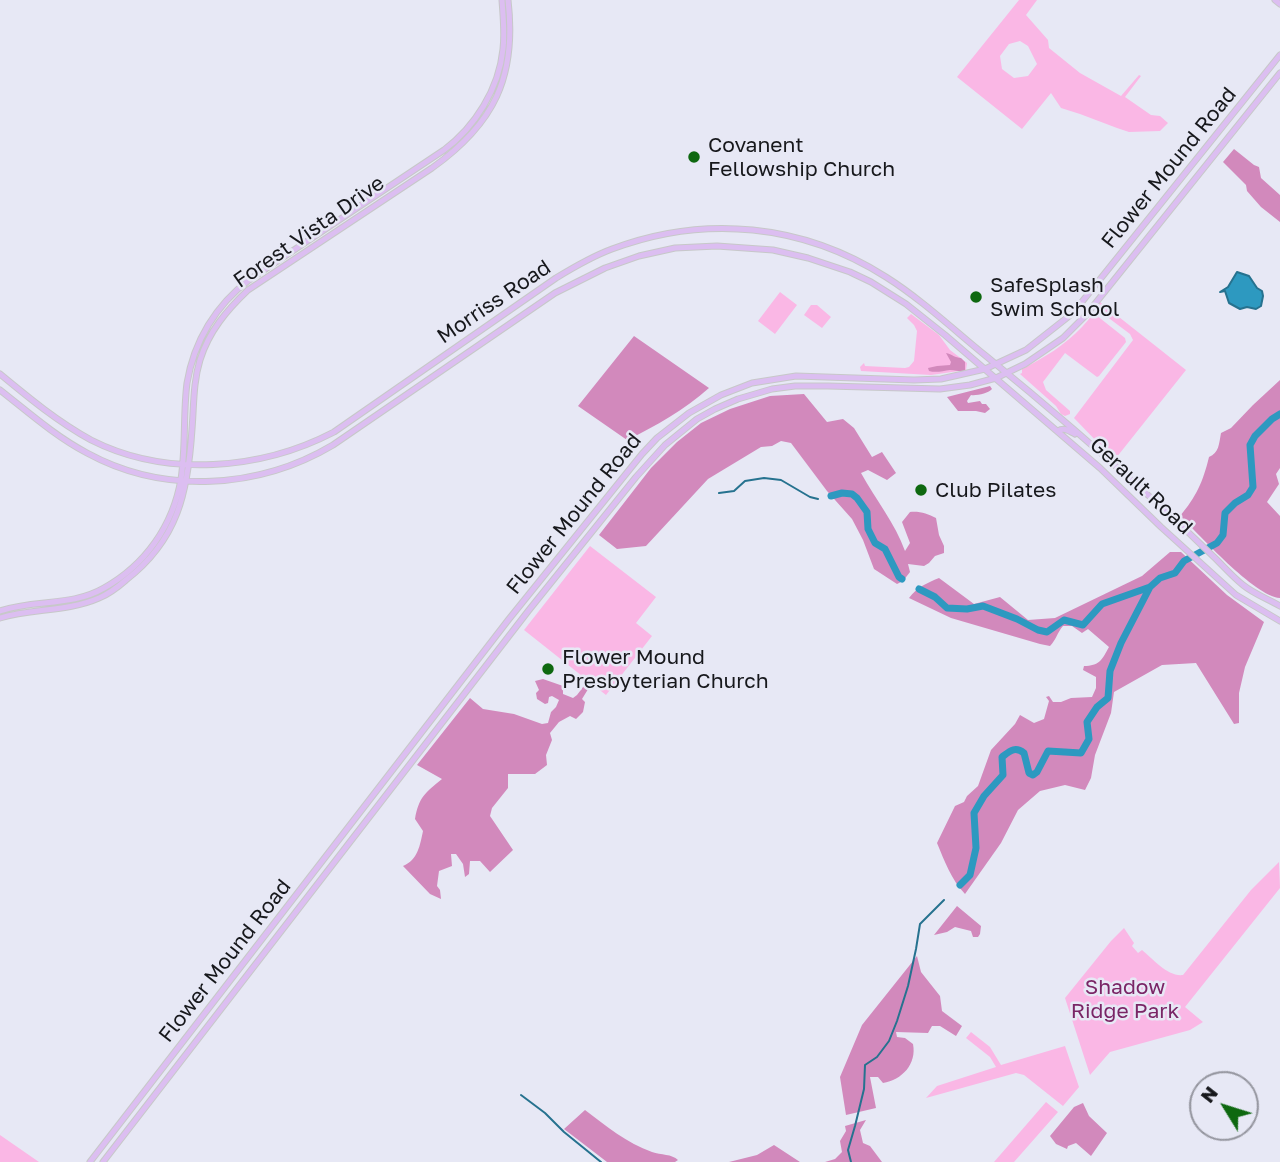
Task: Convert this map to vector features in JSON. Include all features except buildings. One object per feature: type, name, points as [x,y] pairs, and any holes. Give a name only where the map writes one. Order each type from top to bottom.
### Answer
[{"type":"main road","name":"Forest Vista Drive","points":[[186,465],[188,381],[200,340],[208,324],[228,298],[249,280],[444,150],[467,130],[480,113],[491,91],[502,59],[502,0]]},
{"type":"main road","name":"Forest Vista Drive","points":[[0,618],[78,606],[102,597],[144,566],[162,545],[177,514],[186,465],[195,377],[207,341],[219,321],[248,290],[432,168],[472,134],[484,120],[499,92],[505,72],[511,34],[508,0]]},
{"type":"main road","points":[[1275,0],[1280,4]]},
{"type":"main road","name":"Flower Mound Road","points":[[90,1162],[509,619],[657,438],[689,413],[721,395],[752,383],[796,376],[940,379],[985,369],[1026,351],[1073,313],[1280,55]]},
{"type":"main road","name":"Flower Mound Road","points":[[103,1162],[517,626],[636,477],[665,445],[697,419],[723,405],[762,391],[780,388],[857,387],[940,389],[996,378],[1025,364],[1063,338],[1092,307],[1280,73]]},
{"type":"main road","name":"Morriss Road","points":[[0,374],[52,415],[89,439],[127,455],[186,465],[257,459],[298,449],[334,432],[577,265],[611,249],[643,239],[684,230],[737,228],[804,238],[844,253],[889,278],[1007,373]]},
{"type":"main road","name":"Morriss Road","points":[[0,390],[54,432],[89,454],[143,475],[183,481],[226,481],[256,476],[314,456],[343,439],[563,288],[586,276],[622,261],[670,249],[708,246],[773,250],[850,272],[906,304],[985,369]]},
{"type":"main road","points":[[1092,307],[1088,300],[1094,288]]},
{"type":"main road","points":[[965,352],[971,372]]},
{"type":"main road","name":"Gerault Road","points":[[985,369],[1100,468],[1160,527],[1236,594],[1280,621]]},
{"type":"main road","name":"Gerault Road","points":[[1007,373],[1171,515],[1244,586],[1280,606]]},
{"type":"main road","points":[[856,378],[857,387]]},
{"type":"main road","points":[[723,405],[740,393],[741,387]]},
{"type":"main road","points":[[1058,431],[1065,429],[1084,438]]},
{"type":"main road","name":"Forest Vista Drive","points":[[0,611],[59,603],[102,590],[120,578],[151,549],[163,530],[183,481]]},
{"type":"main road","points":[[1160,527],[1171,515]]},
{"type":"main road","points":[[509,619],[517,626]]},
{"type":"green space","points":[[1019,0],[1037,0],[1026,15],[1048,40],[1049,48],[1080,73],[1121,96],[1139,75],[1141,76],[1125,97],[1168,123],[1160,131],[1129,132],[1061,108],[1051,93],[1022,129],[957,77]],"holes":[[[1020,41],[1028,46],[1037,64],[1028,76],[1014,78],[1002,69],[1000,56],[1009,44]]]},
{"type":"green space","points":[[780,292],[797,305],[775,334],[758,321]]},
{"type":"green space","points":[[1100,302],[1186,370],[1116,458],[1074,418],[1133,340],[1130,334],[1098,310]]},
{"type":"green space","points":[[811,305],[817,305],[831,317],[822,328],[804,315]]},
{"type":"green space","points":[[911,314],[939,335],[950,350],[967,363],[966,370],[931,375],[861,371],[860,367],[864,363],[865,366],[909,367],[914,361],[917,331],[907,318]]},
{"type":"green space","points":[[1093,315],[1125,338],[1126,342],[1097,377],[1065,353],[1043,382],[1046,390],[1070,411],[1070,414],[1065,416],[1020,374],[1022,369],[1069,340]]},
{"type":"green space","points":[[590,546],[656,597],[636,623],[652,636],[606,695],[524,630]]},
{"type":"green space","name":"Shadow Ridge Park","points":[[1279,862],[1280,888],[1185,1007],[1203,1022],[1190,1030],[1110,1052],[1090,1075],[1065,998],[1111,941],[1124,928],[1138,953],[1142,950],[1166,970],[1183,975],[1251,890]]},
{"type":"green space","name":"Shadow Ridge Park","points":[[971,1032],[990,1047],[1001,1065],[1065,1046],[1079,1087],[1063,1106],[1024,1075],[1016,1073],[926,1098],[937,1086],[996,1067],[990,1057],[966,1038]]},
{"type":"green space","points":[[1046,1102],[1058,1112],[1014,1162],[994,1162]]},
{"type":"green space","points":[[0,1135],[39,1162],[0,1162]]},
{"type":"shaded area","points":[[1234,149],[1259,167],[1261,178],[1280,195],[1280,222],[1261,207],[1247,191],[1246,185],[1223,162]]},
{"type":"shaded area","points":[[634,336],[709,388],[669,417],[627,440],[578,406]]},
{"type":"shaded area","points":[[946,353],[961,358],[965,362],[965,371],[929,371],[928,368],[950,365]]},
{"type":"shaded area","points":[[1280,380],[1280,468],[1276,474],[1279,484],[1267,502],[1280,516],[1280,598],[1269,595],[1242,576],[1180,516],[1198,489],[1209,457],[1218,448],[1221,433],[1231,428]]},
{"type":"shaded area","points":[[990,386],[992,389],[971,395],[967,401],[986,404],[990,409],[985,413],[958,411],[947,397]]},
{"type":"shaded area","points":[[804,394],[827,422],[843,419],[854,428],[872,457],[882,452],[896,473],[887,480],[868,470],[861,473],[891,521],[905,551],[910,543],[902,522],[910,512],[917,512],[936,518],[944,553],[935,556],[924,566],[908,564],[910,572],[897,584],[874,569],[852,519],[791,443],[781,441],[772,446],[761,447],[708,479],[646,546],[617,549],[599,535],[651,468],[701,423],[730,409],[770,396]]},
{"type":"shaded area","points":[[1170,552],[1181,552],[1227,595],[1264,622],[1245,667],[1239,693],[1239,723],[1234,724],[1196,663],[1162,665],[1114,692],[1111,713],[1085,790],[1065,785],[1040,791],[1018,810],[1001,843],[965,894],[952,876],[937,843],[955,806],[964,802],[978,786],[991,750],[1020,715],[1034,723],[1044,719],[1049,701],[1046,697],[1049,696],[1053,702],[1092,697],[1096,688],[1096,677],[1083,670],[1084,666],[1100,661],[1109,647],[1088,629],[1082,633],[1072,626],[1063,626],[1050,646],[1040,644],[951,618],[909,598],[919,588],[939,578],[974,604],[1000,597],[1028,620],[1055,618],[1142,576]]},
{"type":"shaded area","points":[[543,679],[563,686],[563,694],[573,698],[586,683],[590,686],[582,699],[585,702],[583,712],[576,719],[570,716],[559,722],[550,733],[552,740],[546,755],[547,765],[535,774],[508,774],[508,788],[492,808],[490,816],[513,850],[490,872],[480,861],[470,861],[469,874],[465,877],[463,864],[456,854],[451,854],[452,866],[439,871],[437,886],[441,899],[430,894],[403,866],[415,856],[421,842],[423,831],[415,819],[421,800],[442,779],[417,765],[470,698],[483,709],[514,714],[542,724],[548,723],[559,700],[552,696],[545,704],[537,699],[536,693],[539,690],[535,681]]},
{"type":"shaded area","points":[[957,906],[981,926],[978,937],[973,937],[971,931],[955,927],[934,935]]},
{"type":"shaded area","points":[[917,956],[921,972],[940,996],[942,1011],[962,1026],[956,1036],[940,1026],[932,1026],[928,1033],[896,1032],[897,1037],[905,1038],[913,1044],[913,1058],[907,1070],[883,1083],[878,1077],[870,1077],[876,1108],[846,1115],[840,1077],[862,1025]]},
{"type":"shaded area","points":[[1083,1103],[1089,1116],[1107,1133],[1091,1156],[1076,1143],[1067,1149],[1056,1144],[1050,1136],[1074,1107]]},
{"type":"shaded area","points":[[585,1110],[634,1144],[678,1160],[607,1162],[564,1129]]},
{"type":"shaded area","points":[[866,1120],[860,1130],[863,1143],[870,1146],[882,1162],[825,1162],[835,1159],[842,1152],[840,1141],[846,1131],[845,1126]]},
{"type":"shaded area","points":[[774,1145],[800,1162],[729,1162],[757,1155]]},
{"type":"water","points":[[1237,272],[1249,276],[1262,291],[1261,306],[1256,309],[1240,309],[1229,303],[1225,291],[1220,292],[1228,287]]},
{"type":"waterway","points":[[919,589],[935,597],[947,608],[967,609],[983,606],[1047,632],[1064,620],[1083,625],[1102,604],[1150,587],[1160,578],[1175,573],[1184,561],[1217,543],[1223,535],[1225,513],[1248,495],[1253,487],[1250,445],[1255,436],[1280,414]]},
{"type":"waterway","points":[[719,493],[734,491],[745,481],[764,478],[781,480],[818,499]]},
{"type":"waterway","points":[[831,496],[842,493],[852,494],[857,498],[867,512],[868,529],[875,543],[885,549],[902,579]]},
{"type":"waterway","points":[[960,885],[970,875],[976,848],[974,813],[984,796],[1003,775],[1002,757],[1013,750],[1021,751],[1024,753],[1029,773],[1033,775],[1048,751],[1081,753],[1089,739],[1087,722],[1097,707],[1108,698],[1110,671],[1121,643],[1150,587]]},
{"type":"waterway","points":[[851,1162],[848,1150],[864,1089],[865,1065],[877,1057],[889,1041],[908,986],[920,924],[944,900]]},
{"type":"waterway","points":[[521,1095],[601,1162]]},
{"type":"place","name":"Covanent Fellowship Church","points":[[694,157]]},
{"type":"place","name":"SafeSplash Swim School","points":[[976,297]]},
{"type":"place","name":"Club Pilates","points":[[921,490]]},
{"type":"place","name":"Flower Mound Presbyterian Church","points":[[548,669]]}]
